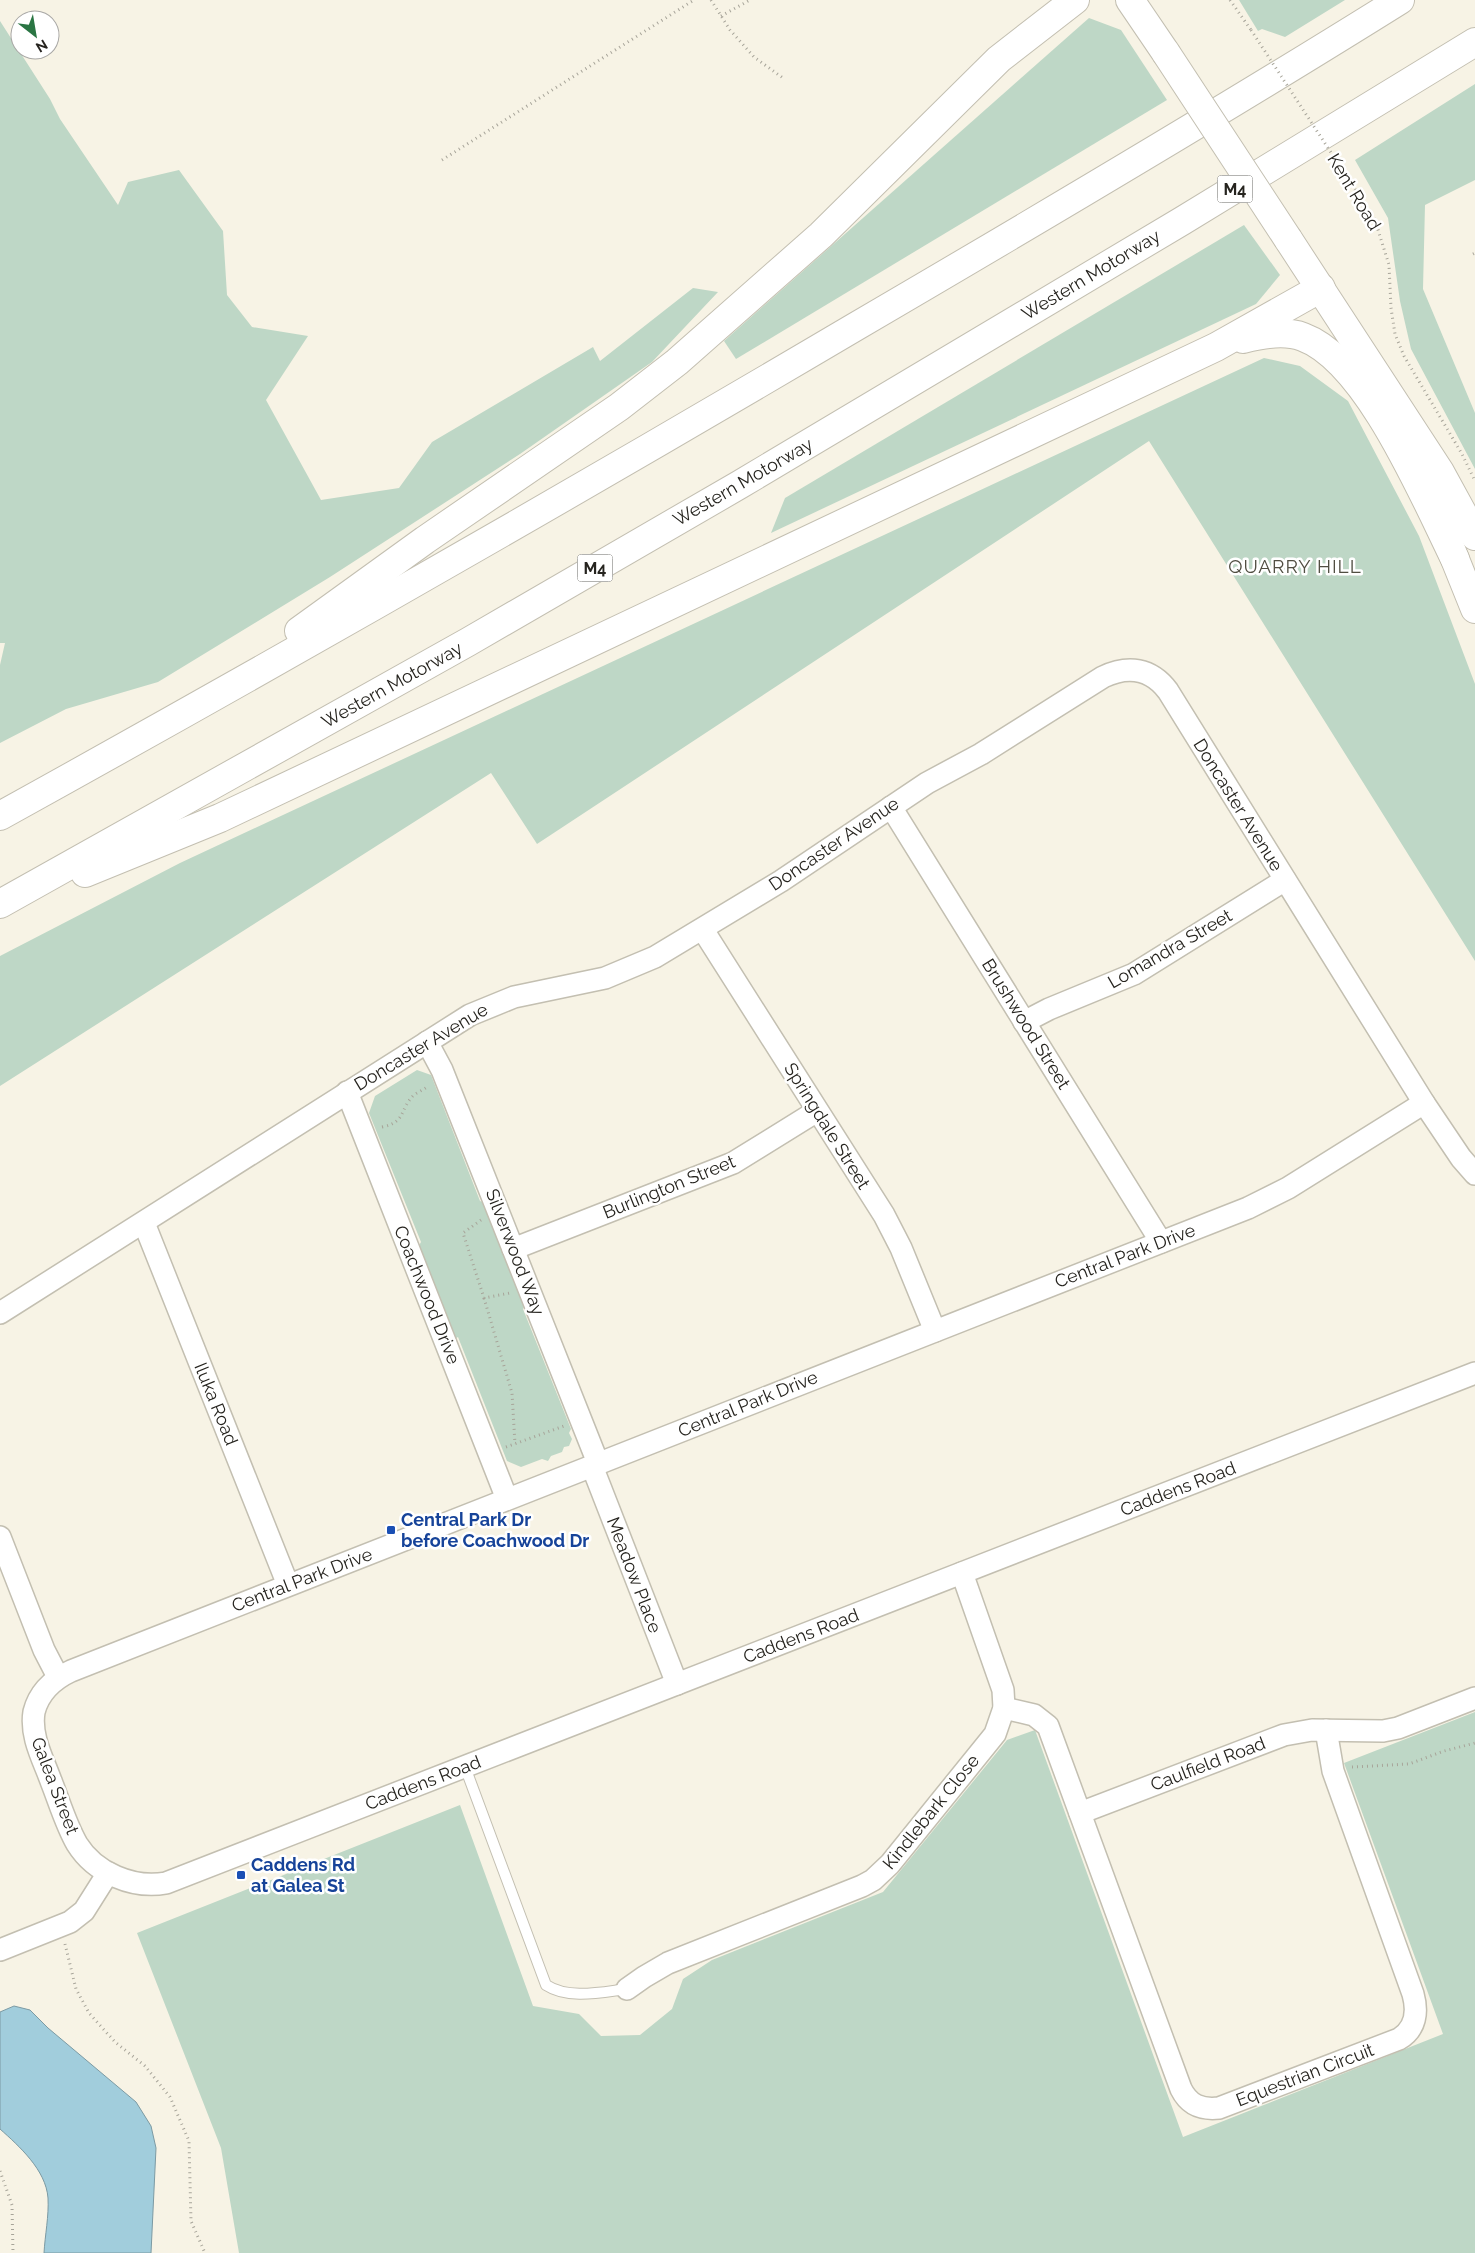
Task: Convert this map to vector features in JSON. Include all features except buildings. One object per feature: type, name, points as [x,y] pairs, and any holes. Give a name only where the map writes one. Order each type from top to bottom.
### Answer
[{"type":"main road","points":[[999,59],[1043,0]]},
{"type":"main road","points":[[193,709],[424,540],[565,446],[677,362],[821,235],[999,59],[1075,0]]},
{"type":"main road","points":[[1130,0],[1166,52],[1440,472],[1475,536]]},
{"type":"main road","points":[[0,816],[193,709],[717,409],[1024,228],[1400,0]]},
{"type":"main road","name":"Western Motorway","points":[[0,904],[468,642],[739,485],[1182,221],[1475,42]]},
{"type":"main road","points":[[0,907],[220,818],[1216,347],[1321,288]]},
{"type":"main road","points":[[1216,347],[1262,334],[1284,334],[1302,336],[1318,344],[1332,356],[1372,401],[1394,439],[1455,559]]},
{"type":"main road","points":[[1393,401],[1475,609]]},
{"type":"street","name":"Doncaster Avenue","points":[[0,1313],[470,1015],[490,1005],[538,990],[605,978],[655,957],[703,930],[939,776],[981,754],[1103,677],[1119,670],[1139,670],[1156,678],[1168,691],[1424,1103],[1461,1158],[1475,1174]]},
{"type":"street","name":"Brushwood Street","points":[[891,807],[1161,1242]]},
{"type":"street","name":"Lomandra Street","points":[[1024,1022],[1049,1009],[1134,974],[1285,880]]},
{"type":"street","name":"Springdale Street","points":[[703,930],[893,1232],[935,1330]]},
{"type":"street","name":"Silverwood Way","points":[[427,1042],[442,1070],[514,1249],[595,1464]]},
{"type":"street","name":"Coachwood Drive","points":[[347,1092],[508,1499]]},
{"type":"street","name":"Central Park Drive","points":[[58,1677],[1274,1196],[1424,1103]]},
{"type":"street","name":"Burlington Street","points":[[514,1249],[733,1163],[818,1111]]},
{"type":"street","name":"Iluka Road","points":[[144,1223],[288,1585]]},
{"type":"street","name":"Caddens Road","points":[[116,1876],[149,1885],[175,1880],[1475,1373]]},
{"type":"street","name":"Meadow Place","points":[[595,1464],[677,1684]]},
{"type":"street","points":[[0,1537],[44,1650],[58,1677]]},
{"type":"street","name":"Kindlebark Close","points":[[628,1989],[656,1969],[668,1963],[853,1890],[873,1880],[890,1864],[992,1738],[1004,1708],[1001,1682],[962,1573]]},
{"type":"street","name":"Galea Street","points":[[58,1677],[44,1691],[37,1704],[34,1716],[35,1738],[76,1843],[89,1859],[116,1876]]},
{"type":"street","name":"Caulfield Road","points":[[1080,1814],[1284,1735],[1306,1730],[1368,1732],[1398,1728],[1475,1698]]},
{"type":"street","points":[[1004,1708],[1034,1715],[1048,1726],[1080,1814]]},
{"type":"street","name":"Equestrian Circuit","points":[[1080,1814],[1184,2096],[1194,2105],[1202,2108],[1219,2108],[1399,2039],[1408,2032],[1415,2019],[1416,2003],[1333,1771],[1326,1730]]},
{"type":"street","points":[[0,1950],[70,1922],[84,1911],[116,1876]]},
{"type":"lane","points":[[465,1767],[546,1986],[559,1992],[582,1993],[628,1989]]},
{"type":"path","points":[[442,160],[694,0]]},
{"type":"path","points":[[711,0],[730,30],[754,57],[783,78]]},
{"type":"path","points":[[721,16],[750,0]]},
{"type":"path","name":"Kent Road","points":[[1230,0],[1375,220],[1389,265],[1391,308],[1395,334],[1404,356],[1462,454],[1475,481]]},
{"type":"path","points":[[379,1127],[394,1124],[413,1096],[433,1083]]},
{"type":"path","points":[[484,1218],[463,1233],[512,1393],[515,1444]]},
{"type":"path","points":[[484,1298],[517,1292]]},
{"type":"path","points":[[501,1449],[568,1424]]},
{"type":"path","points":[[1343,1768],[1409,1764],[1444,1751],[1475,1744]]},
{"type":"path","points":[[58,1927],[69,1956],[76,1989],[89,2013],[115,2042],[145,2066],[170,2097],[189,2141],[191,2221],[205,2253]]},
{"type":"path","points":[[0,2171],[12,2205],[13,2253]]},
{"type":"green space","points":[[1239,0],[1345,0],[1285,37],[1262,29],[1258,31]]},
{"type":"green space","points":[[1089,18],[1121,30],[1167,100],[736,359],[724,341]]},
{"type":"green space","points":[[0,21],[10,37],[10,60],[25,60],[50,99],[60,119],[118,205],[128,182],[179,170],[223,231],[227,295],[252,327],[308,336],[266,400],[321,500],[399,488],[432,442],[593,347],[600,361],[693,288],[718,292],[652,362],[520,454],[330,577],[158,682],[66,709],[0,743],[0,665],[5,643],[0,643]]},
{"type":"green space","points":[[1475,84],[1475,180],[1425,205],[1423,289],[1475,413],[1475,469],[1411,349],[1400,301],[1388,218],[1355,160]]},
{"type":"green space","points":[[1244,225],[1280,275],[1256,304],[771,533],[785,498]]},
{"type":"green space","points":[[1264,358],[1300,366],[1348,401],[1419,536],[1475,684],[1475,961],[1149,441],[537,844],[491,773],[0,1086],[0,956],[180,863]]},
{"type":"green space","points":[[417,1070],[431,1075],[480,1201],[489,1205],[527,1300],[523,1309],[571,1429],[569,1433],[572,1439],[569,1446],[564,1447],[562,1452],[551,1456],[548,1461],[542,1459],[521,1467],[507,1461],[458,1337],[453,1340],[416,1251],[421,1242],[369,1113],[375,1096]]},
{"type":"green space","points":[[1475,1712],[1475,2253],[239,2253],[221,2148],[137,1933],[460,1805],[533,2006],[579,2014],[601,2036],[640,2035],[672,2009],[683,1979],[712,1960],[883,1892],[1007,1740],[1035,1730],[1183,2137],[1443,2034],[1344,1763]]},
{"type":"water","points":[[14,2006],[30,2010],[48,2028],[136,2102],[151,2126],[156,2148],[151,2253],[44,2253],[48,2212],[46,2188],[37,2168],[30,2159],[0,2129],[0,2012]]},
{"type":"place","name":"Central Park Dr before Coachwood Dr","points":[[391,1530]]},
{"type":"place","name":"Caddens Rd at Galea St","points":[[241,1875]]},
{"type":"district","name":"QUARRY HILL","points":[[1295,566]]}]
